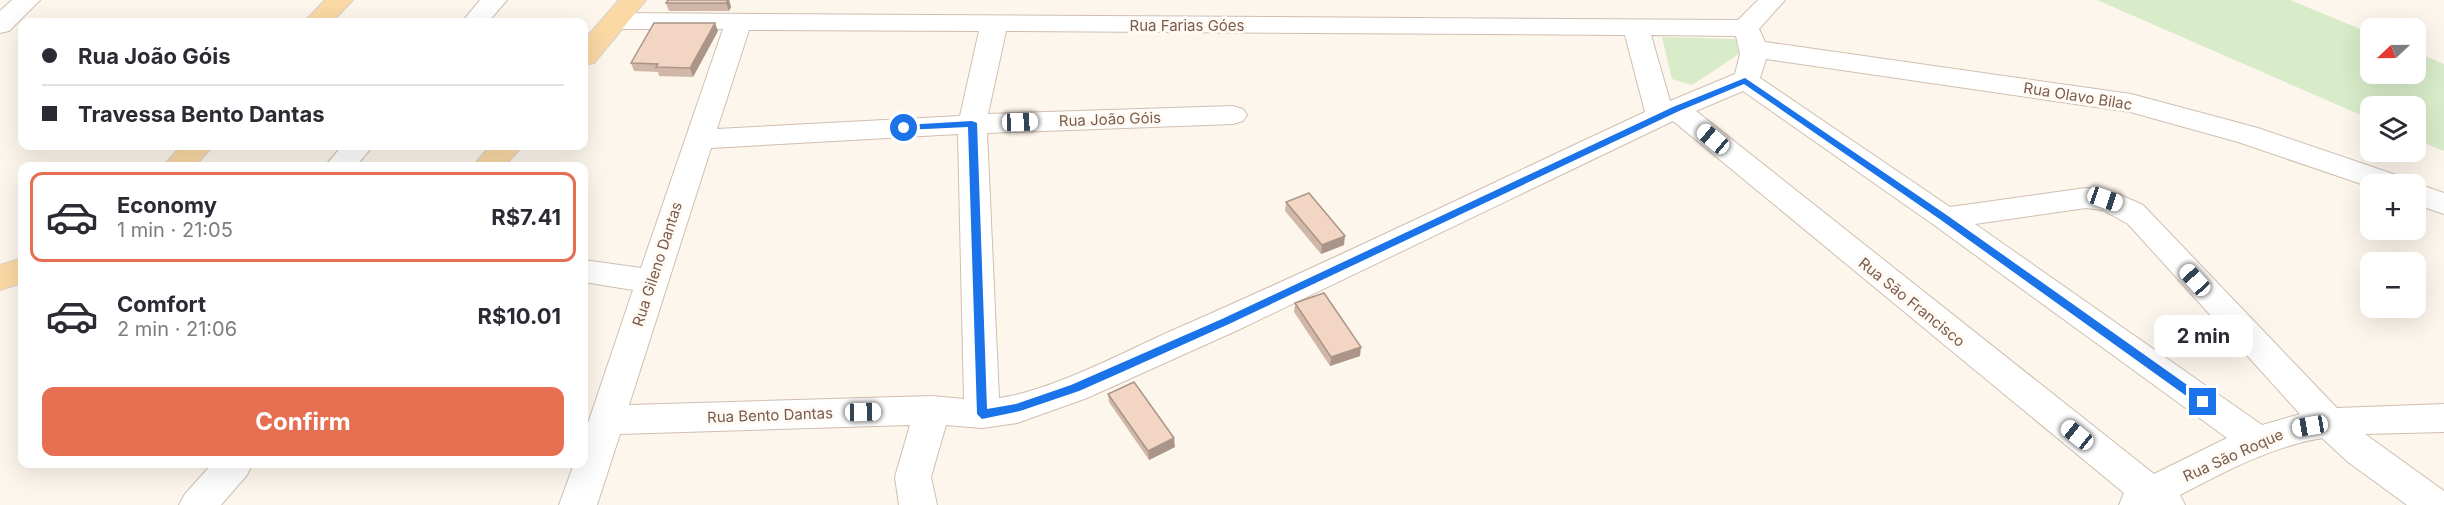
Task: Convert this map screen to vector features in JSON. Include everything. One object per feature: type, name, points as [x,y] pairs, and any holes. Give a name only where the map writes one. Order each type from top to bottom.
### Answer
[{"type":"main road","points":[[321,18],[340,0]]},
{"type":"main road","points":[[588,52],[633,0]]},
{"type":"main road","points":[[182,162],[194,150]]},
{"type":"main road","points":[[492,162],[503,150]]},
{"type":"main road","points":[[0,278],[18,271]]},
{"type":"street","points":[[0,25],[27,0]]},
{"type":"street","points":[[478,18],[495,0]]},
{"type":"street","points":[[1017,0],[1030,24]]},
{"type":"street","points":[[1772,0],[1750,38],[1749,74],[1745,80],[1945,218],[2258,441]]},
{"type":"street","name":"Rua Farias Góes","points":[[615,21],[1636,27],[1750,38]]},
{"type":"street","name":"Rua Gileno Dantas","points":[[578,505],[738,22]]},
{"type":"street","points":[[982,414],[972,123],[994,24]]},
{"type":"street","points":[[1636,27],[1668,112]]},
{"type":"street","name":"Rua Olavo Bilac","points":[[1750,38],[2131,103],[2248,135],[2362,174]]},
{"type":"street","name":"Rua Bento Dantas","points":[[607,420],[932,410],[982,414],[1017,408],[1075,388],[1226,321],[1668,112],[1745,80]]},
{"type":"street","name":"Rua São Francisco","points":[[1668,112],[2151,501]]},
{"type":"street","name":"Rua João Góis","points":[[699,140],[972,123],[1233,115]]},
{"type":"street","points":[[343,162],[355,150]]},
{"type":"street","points":[[2426,197],[2444,204]]},
{"type":"street","points":[[1945,218],[2086,198],[2105,199],[2121,204],[2139,217],[2329,423],[2361,452],[2435,505]]},
{"type":"street","points":[[588,272],[651,281]]},
{"type":"street","points":[[918,505],[913,477],[932,410]]},
{"type":"street","name":"Rua São Roque","points":[[2151,501],[2258,441],[2291,430],[2360,420],[2444,418]]},
{"type":"street","points":[[198,505],[230,468]]},
{"type":"green space","points":[[2097,0],[2290,0],[2360,29],[2360,84],[2426,84],[2426,57],[2444,64],[2444,151],[2426,144],[2426,96],[2360,96],[2360,115]]},
{"type":"green space","points":[[1662,37],[1735,39],[1739,54],[1692,85],[1672,79]]},
{"type":"building","points":[[668,0],[728,0],[726,3],[666,3]]},
{"type":"building","points":[[654,23],[715,23],[690,68],[656,67],[658,64],[631,63]]},
{"type":"building","points":[[1309,193],[1345,236],[1322,245],[1286,202]]},
{"type":"building","points":[[1324,293],[1361,347],[1331,357],[1295,303]]},
{"type":"building","points":[[1134,382],[1174,438],[1148,451],[1108,394]]},
{"type":"route","points":[[904,128],[972,123],[982,414],[1017,408],[1075,388],[1226,321],[1676,109],[1745,80],[1945,218],[2203,402]]}]
